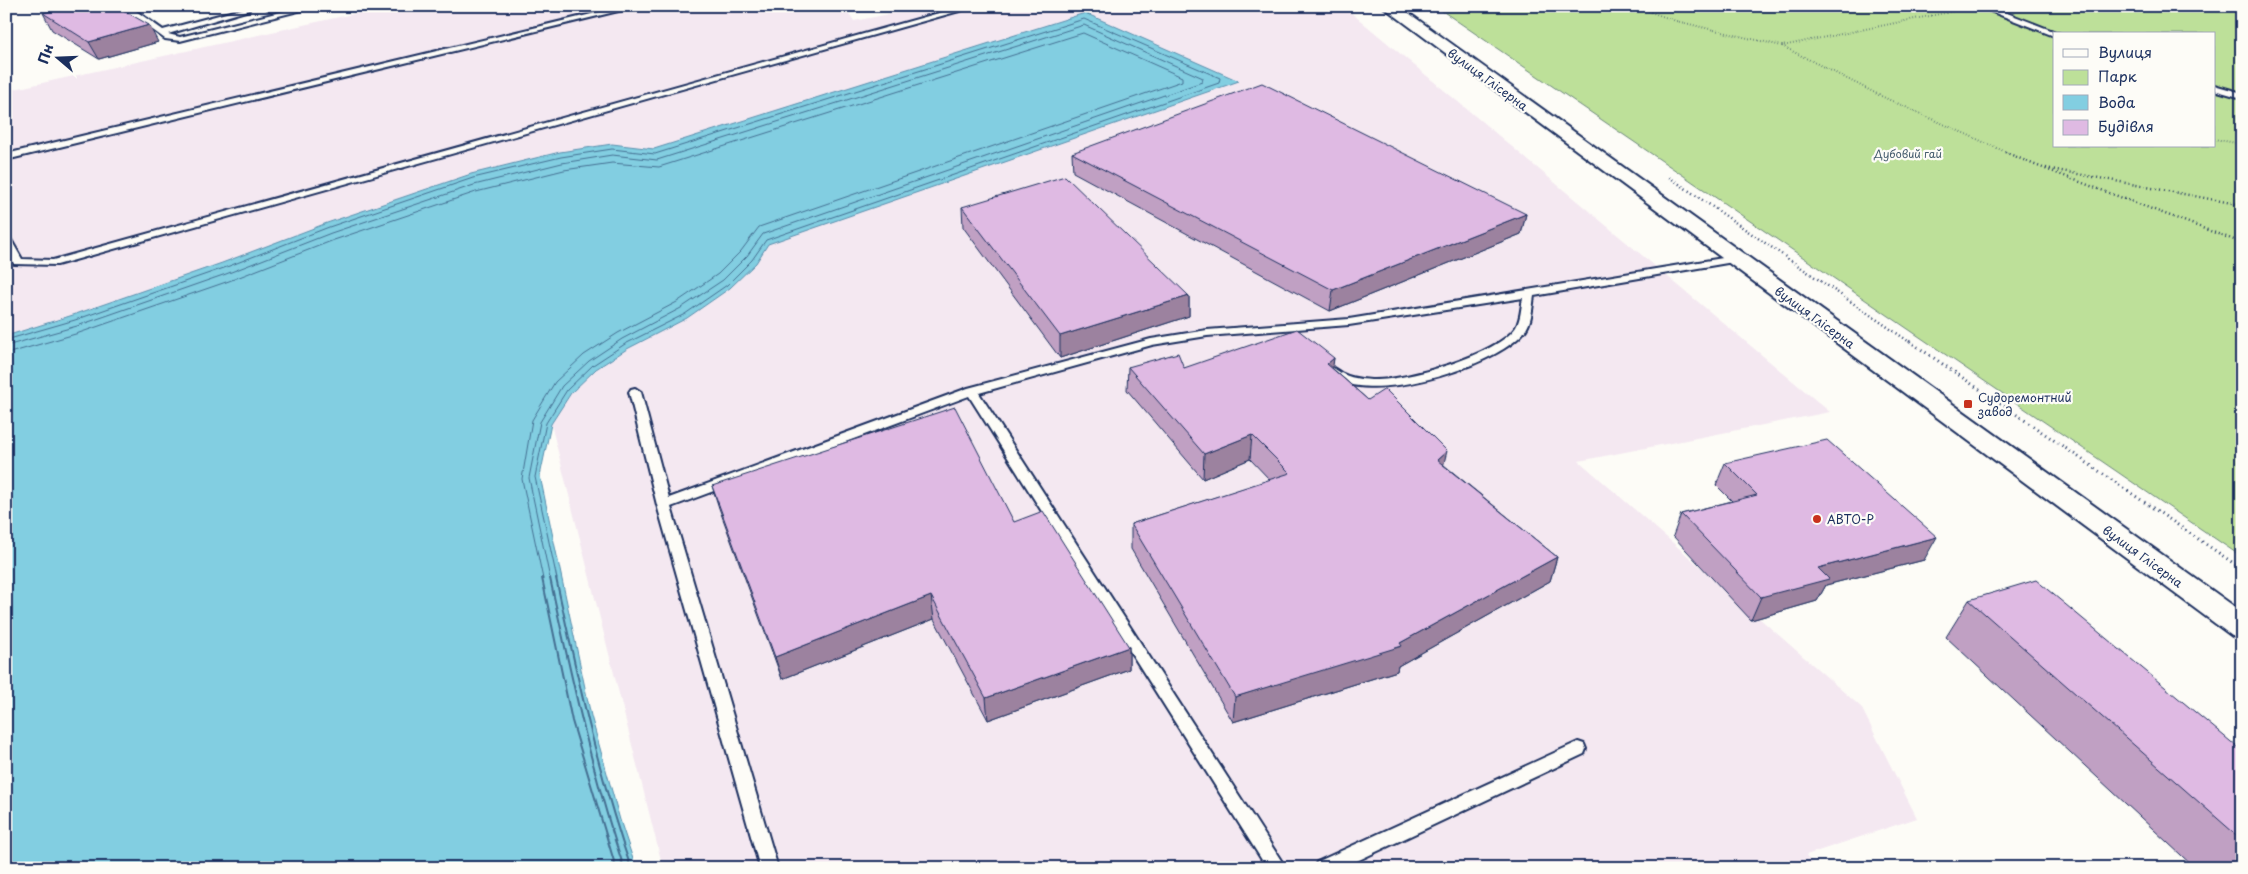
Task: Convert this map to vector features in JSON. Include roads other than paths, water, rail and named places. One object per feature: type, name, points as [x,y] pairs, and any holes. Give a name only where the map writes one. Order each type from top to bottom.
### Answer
[{"type":"street","name":"вулиця Глісерна","points":[[1389,6],[2242,628]]},
{"type":"lane","points":[[124,6],[162,33],[180,39],[314,6]]},
{"type":"lane","points":[[6,157],[635,6]]},
{"type":"lane","points":[[6,240],[18,262],[53,263],[973,6]]},
{"type":"lane","points":[[1981,6],[2053,33]]},
{"type":"lane","points":[[162,33],[245,10]]},
{"type":"lane","points":[[2216,88],[2242,96]]},
{"type":"lane","points":[[664,505],[972,391],[1152,342],[1207,333],[1349,322],[1735,258]]},
{"type":"lane","points":[[1319,360],[1331,373],[1355,382],[1385,384],[1421,377],[1481,356],[1503,344],[1520,330],[1529,293]]},
{"type":"lane","points":[[1289,327],[1301,340]]},
{"type":"lane","points":[[972,391],[1277,868]]},
{"type":"lane","points":[[635,392],[664,505],[769,868]]},
{"type":"lane","points":[[1323,868],[1578,749]]},
{"type":"water","points":[[1085,13],[1239,81],[768,244],[756,263],[730,288],[687,318],[627,349],[596,369],[571,393],[551,424],[540,476],[591,716],[620,820],[636,868],[6,868],[6,336],[73,315],[222,263],[327,223],[471,174],[560,152],[612,144],[654,149]]},
{"type":"place","name":"Судоремонтний завод","points":[[1968,404]]},
{"type":"place","name":"АВТО-Р","points":[[1817,519]]},
{"type":"park label","name":"Дубовий гай","points":[[1908,153]]}]
